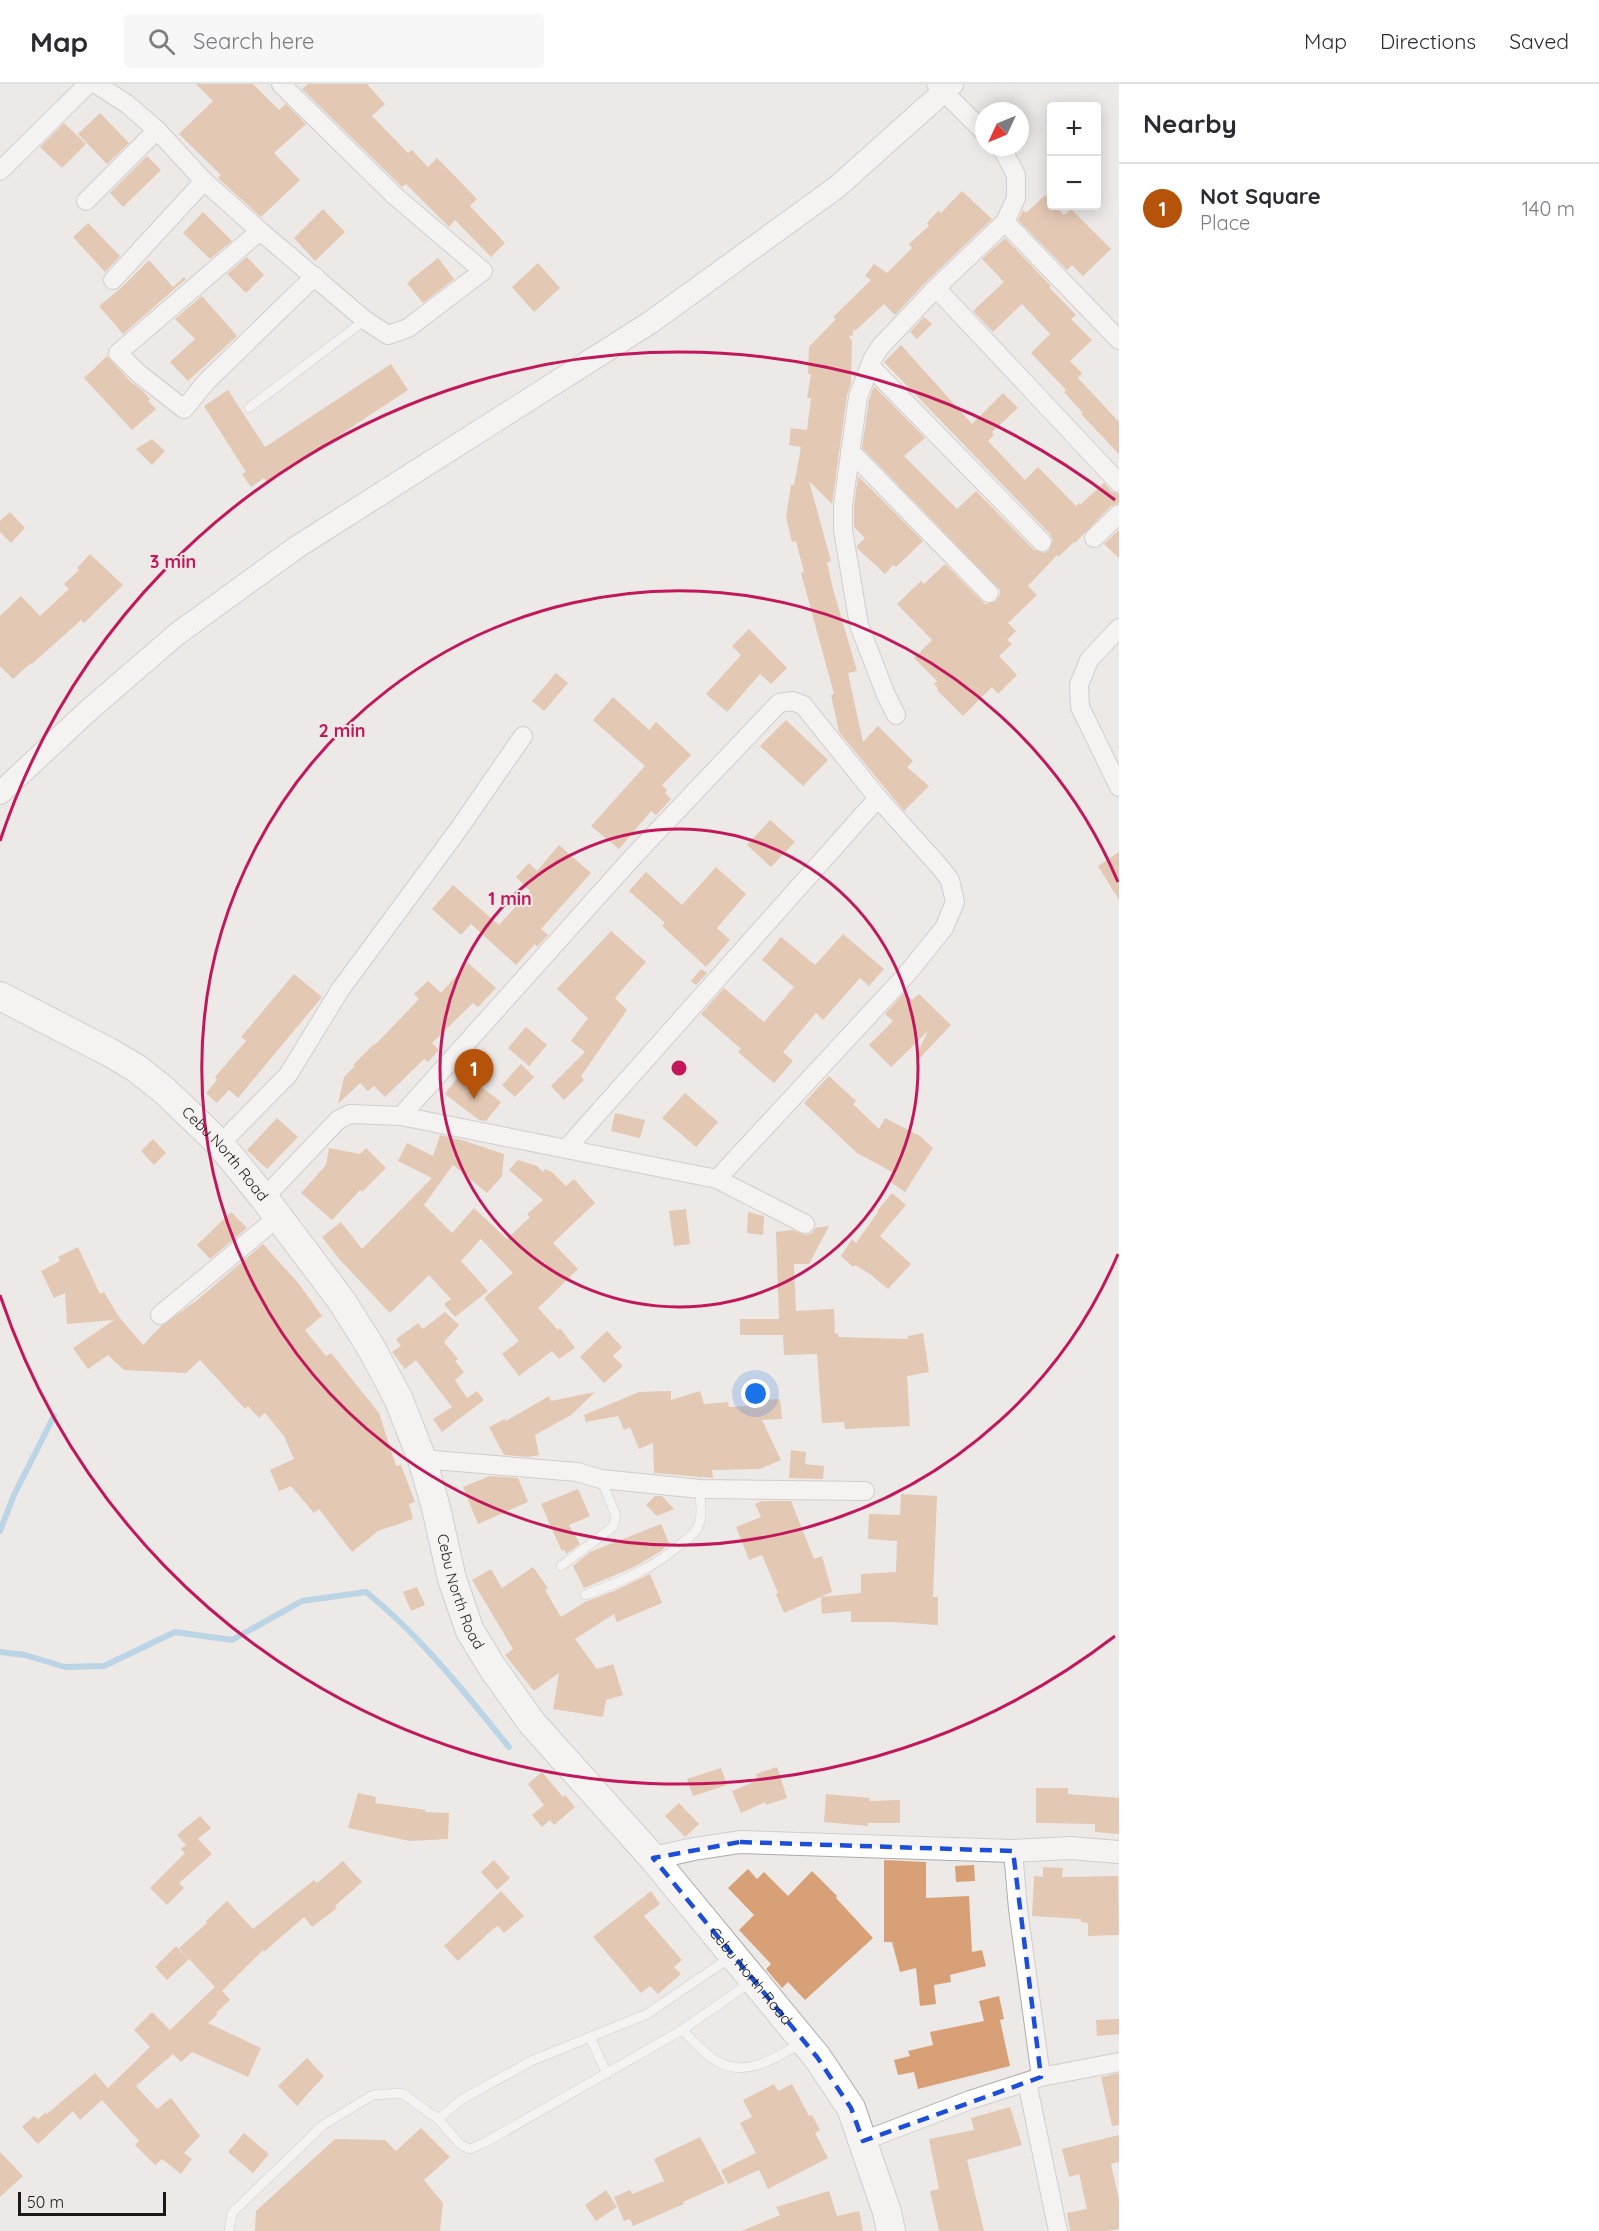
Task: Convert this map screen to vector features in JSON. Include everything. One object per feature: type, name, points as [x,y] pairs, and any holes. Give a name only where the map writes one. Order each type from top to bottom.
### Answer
[{"type":"highway","name":"Cebu North Road","points":[[0,996],[109,1052],[136,1068],[165,1091],[220,1144],[341,1300],[370,1346],[398,1398],[422,1459],[452,1579],[470,1631],[492,1667],[532,1723],[653,1858],[817,2057],[851,2108],[888,2212],[891,2231]]},
{"type":"street","points":[[0,171],[88,84]]},
{"type":"street","points":[[96,84],[127,104],[157,130],[204,181],[260,231],[365,320],[387,335],[408,328],[483,271],[395,196],[280,84]]},
{"type":"street","points":[[0,793],[177,634],[297,547],[651,322],[837,187],[944,87],[975,122]]},
{"type":"street","points":[[86,201],[157,130]]},
{"type":"street","points":[[896,715],[886,695],[860,625],[843,530],[843,505],[858,397],[870,366],[881,346],[936,288],[1005,222],[1016,198],[1016,175],[1006,156]]},
{"type":"street","points":[[113,280],[204,181]]},
{"type":"street","points":[[1005,222],[1119,340]]},
{"type":"street","points":[[260,231],[118,353],[138,373],[184,409],[207,381],[315,276]]},
{"type":"street","points":[[936,288],[1119,483]]},
{"type":"street","points":[[870,366],[1042,542]]},
{"type":"street","points":[[850,452],[989,593]]},
{"type":"street","points":[[1094,538],[1119,514]]},
{"type":"street","points":[[1119,628],[1089,660],[1079,685],[1080,707],[1119,787]]},
{"type":"street","points":[[401,1116],[632,858],[779,703],[792,701],[803,705],[878,798],[939,866],[950,880],[955,902],[944,928],[906,975],[717,1179]]},
{"type":"street","points":[[220,1144],[288,1075],[340,990],[458,830],[523,736]]},
{"type":"street","points":[[566,1149],[878,798]]},
{"type":"street","points":[[160,1315],[271,1208],[338,1120],[350,1114],[401,1116],[717,1179],[806,1224]]},
{"type":"street","points":[[422,1459],[577,1472],[601,1479],[700,1489],[865,1491]]},
{"type":"street","points":[[653,1858],[740,1842],[1013,1851],[1070,1848],[1119,1852]]},
{"type":"street","points":[[1013,1851],[1034,2080],[1059,2231]]},
{"type":"street","points":[[863,2140],[960,2103],[1034,2080],[1119,2062]]},
{"type":"lane","points":[[249,408],[365,320]]},
{"type":"lane","points":[[561,1566],[613,1527],[616,1516],[601,1479]]},
{"type":"lane","points":[[585,1595],[618,1583],[646,1569],[676,1548],[697,1529],[701,1515],[700,1489]]},
{"type":"lane","points":[[438,2119],[461,2100],[531,2061],[647,2014],[733,1955]]},
{"type":"lane","points":[[229,2231],[232,2213],[323,2125],[373,2095],[402,2093],[438,2119],[461,2145],[470,2149],[682,2030],[754,1981]]},
{"type":"lane","points":[[682,2030],[721,2064],[739,2068],[763,2064],[804,2042]]},
{"type":"lane","points":[[591,2037],[607,2074]]},
{"type":"highlighted area","points":[[740,1842],[1013,1851],[1041,2077],[863,2141],[851,2108],[817,2057],[653,1858]]},
{"type":"building","points":[[196,84],[253,84],[279,110],[286,104],[306,124],[274,153],[300,180],[261,217],[218,178],[221,175],[179,134],[213,101]]},
{"type":"building","points":[[308,84],[367,84],[385,104],[372,116],[408,153],[412,150],[428,167],[437,158],[477,199],[470,206],[505,243],[491,257],[455,220],[449,227],[406,184],[402,187],[302,89]]},
{"type":"building","points":[[100,113],[129,143],[107,164],[78,134]]},
{"type":"building","points":[[64,123],[86,144],[62,168],[40,147]]},
{"type":"building","points":[[147,156],[161,170],[123,207],[110,193]]},
{"type":"building","points":[[962,191],[992,219],[895,315],[884,304],[855,331],[853,329],[853,336],[849,337],[852,340],[851,384],[847,395],[832,504],[809,481],[831,561],[827,562],[833,589],[857,671],[848,673],[863,742],[878,726],[913,761],[907,767],[929,786],[904,811],[839,732],[831,695],[834,694],[801,573],[804,572],[796,541],[792,542],[786,517],[791,485],[794,485],[801,447],[789,445],[791,428],[807,430],[811,398],[807,398],[811,374],[808,374],[809,347],[836,319],[833,317],[871,280],[865,276],[874,264],[887,273],[912,248],[909,244],[929,226],[927,223],[938,211],[941,213]]},
{"type":"building","points":[[1045,195],[1047,210],[1059,210],[1064,215],[1072,210],[1111,249],[1083,276],[1072,265],[1067,270],[1018,220],[1023,210],[1026,213]]},
{"type":"building","points":[[323,209],[345,232],[315,261],[294,238]]},
{"type":"building","points":[[203,212],[232,241],[210,259],[183,233]]},
{"type":"building","points":[[88,223],[120,256],[105,272],[73,237]]},
{"type":"building","points":[[1005,238],[1076,315],[1071,319],[1092,340],[1070,361],[1082,373],[1078,378],[1119,422],[1119,454],[1081,414],[1083,413],[1064,392],[1066,390],[1031,353],[1050,334],[1022,304],[993,332],[973,311],[1004,282],[982,259]]},
{"type":"building","points":[[247,257],[264,275],[246,293],[227,274]]},
{"type":"building","points":[[438,258],[454,279],[423,303],[407,283]]},
{"type":"building","points":[[149,260],[173,287],[184,277],[186,279],[123,334],[99,306]]},
{"type":"building","points":[[538,263],[560,288],[534,312],[512,287]]},
{"type":"building","points":[[202,296],[237,336],[188,381],[170,362],[195,339],[175,319]]},
{"type":"building","points":[[924,317],[932,324],[917,339],[910,332]]},
{"type":"building","points":[[901,345],[972,424],[1003,393],[1018,408],[992,432],[994,435],[988,441],[1025,480],[1038,467],[1076,506],[1104,483],[1111,491],[1119,494],[1119,503],[1111,506],[1075,543],[1058,557],[1057,555],[1028,586],[1037,595],[1008,623],[1016,631],[1007,640],[1012,644],[999,656],[1017,675],[998,694],[992,687],[963,716],[937,690],[934,684],[937,681],[914,658],[932,640],[897,604],[921,581],[924,584],[945,564],[985,604],[996,601],[1000,590],[862,448],[873,388],[875,387],[925,438],[904,456],[957,509],[976,491],[1034,550],[1044,553],[1049,550],[1053,540],[1050,534],[884,362]]},
{"type":"building","points":[[107,356],[130,381],[143,391],[150,399],[148,401],[156,409],[132,430],[84,378]]},
{"type":"building","points":[[391,364],[408,390],[267,483],[264,478],[251,487],[242,474],[246,472],[204,406],[228,390],[265,447]]},
{"type":"building","points":[[152,439],[165,451],[152,465],[136,449]]},
{"type":"building","points":[[858,476],[923,541],[896,567],[893,565],[885,574],[857,548],[865,538],[854,527]]},
{"type":"building","points":[[10,512],[25,528],[11,543],[0,532],[0,521]]},
{"type":"building","points":[[1119,530],[1119,558],[1104,544]]},
{"type":"building","points":[[90,554],[123,585],[84,623],[81,620],[13,679],[0,666],[0,616],[21,596],[40,616],[69,589],[64,584],[79,570],[77,568]]},
{"type":"building","points":[[749,629],[787,668],[771,684],[760,674],[727,712],[706,694],[741,655],[732,646]]},
{"type":"building","points":[[556,673],[568,683],[544,711],[532,701]]},
{"type":"building","points":[[613,697],[649,730],[656,722],[691,755],[662,785],[667,790],[665,793],[671,799],[656,815],[651,811],[619,849],[591,826],[645,766],[593,720]]},
{"type":"building","points":[[786,720],[828,760],[803,786],[760,746]]},
{"type":"building","points":[[770,820],[795,842],[771,867],[747,845]]},
{"type":"building","points":[[559,845],[591,873],[541,929],[548,935],[537,947],[535,944],[516,965],[471,924],[461,935],[432,909],[453,885],[499,925],[530,891],[516,877],[529,863],[537,871]]},
{"type":"building","points":[[1119,852],[1119,900],[1098,866]]},
{"type":"building","points":[[716,867],[746,894],[717,928],[730,940],[706,967],[662,926],[665,923],[629,891],[646,872],[682,905]]},
{"type":"building","points":[[611,931],[646,962],[615,998],[627,1010],[581,1076],[584,1080],[564,1100],[551,1086],[585,1052],[571,1041],[588,1018],[557,989]]},
{"type":"building","points":[[843,934],[884,969],[869,986],[860,978],[823,1020],[816,1013],[783,1052],[793,1061],[774,1083],[738,1052],[741,1049],[701,1014],[724,988],[764,1022],[794,987],[762,960],[781,937],[815,965]]},
{"type":"building","points":[[468,963],[496,988],[478,1007],[473,1003],[432,1043],[439,1050],[428,1062],[424,1059],[385,1097],[374,1086],[368,1091],[360,1083],[338,1104],[344,1077],[355,1066],[353,1065],[419,999],[414,994],[428,981],[441,993]]},
{"type":"building","points":[[701,969],[707,973],[696,985],[691,981]]},
{"type":"building","points":[[294,974],[322,997],[238,1098],[229,1090],[217,1103],[206,1093],[217,1080],[215,1077],[246,1041],[241,1037]]},
{"type":"building","points":[[904,993],[912,1000],[919,994],[951,1025],[919,1059],[916,1056],[928,1031],[891,1067],[869,1045],[893,1021],[885,1014]]},
{"type":"building","points":[[526,1027],[547,1045],[529,1066],[508,1048]]},
{"type":"building","points":[[521,1064],[534,1077],[515,1097],[502,1085]]},
{"type":"building","points":[[462,1072],[501,1102],[486,1121],[479,1120],[445,1094]]},
{"type":"building","points":[[829,1076],[856,1101],[853,1104],[879,1129],[885,1118],[920,1136],[933,1148],[905,1192],[889,1181],[894,1173],[857,1153],[804,1103]]},
{"type":"building","points":[[685,1093],[718,1122],[696,1147],[662,1118]]},
{"type":"building","points":[[615,1113],[645,1120],[640,1138],[611,1131]]},
{"type":"building","points":[[277,1118],[298,1137],[267,1169],[247,1150]]},
{"type":"building","points":[[440,1135],[504,1154],[502,1176],[487,1193],[453,1165],[424,1205],[452,1233],[474,1208],[507,1239],[530,1217],[527,1214],[543,1200],[509,1170],[518,1160],[537,1166],[543,1172],[545,1169],[552,1172],[566,1186],[574,1179],[595,1203],[553,1243],[578,1269],[538,1308],[558,1330],[560,1328],[575,1348],[559,1359],[552,1351],[519,1376],[502,1354],[519,1341],[484,1298],[513,1273],[481,1239],[461,1261],[488,1291],[455,1317],[444,1304],[451,1299],[429,1275],[390,1313],[340,1260],[322,1237],[341,1222],[362,1249],[432,1178],[398,1161],[407,1143],[433,1156]]},
{"type":"building","points":[[153,1139],[166,1153],[154,1165],[141,1151]]},
{"type":"building","points":[[329,1148],[360,1154],[366,1148],[386,1168],[362,1192],[360,1190],[332,1220],[301,1193],[326,1165]]},
{"type":"building","points":[[892,1193],[906,1205],[880,1236],[911,1264],[888,1289],[870,1274],[855,1265],[853,1267],[841,1256],[852,1239],[856,1243]]},
{"type":"building","points":[[686,1209],[690,1244],[674,1246],[669,1211]]},
{"type":"building","points":[[231,1212],[247,1228],[210,1259],[197,1245]]},
{"type":"building","points":[[748,1212],[764,1216],[763,1235],[747,1233]]},
{"type":"building","points":[[829,1226],[809,1264],[794,1264],[796,1311],[834,1309],[835,1334],[838,1333],[838,1337],[908,1339],[908,1336],[923,1333],[929,1372],[907,1376],[910,1426],[845,1429],[844,1422],[822,1423],[817,1354],[784,1355],[783,1335],[740,1335],[740,1319],[779,1319],[776,1232],[792,1230],[806,1235],[812,1233],[815,1228]]},
{"type":"building","points":[[263,1244],[299,1284],[322,1316],[305,1330],[326,1356],[331,1353],[379,1413],[396,1466],[401,1465],[415,1502],[409,1504],[413,1519],[378,1531],[352,1552],[319,1509],[314,1513],[291,1486],[279,1491],[270,1470],[294,1459],[284,1436],[265,1413],[259,1418],[248,1406],[245,1409],[200,1360],[186,1373],[124,1370],[108,1355],[88,1369],[73,1348],[114,1320],[67,1324],[65,1293],[54,1298],[41,1271],[60,1261],[58,1257],[78,1247],[100,1294],[104,1292],[119,1317],[143,1345],[161,1326],[196,1301]]},
{"type":"building","points":[[445,1312],[459,1325],[444,1342],[458,1359],[455,1361],[464,1372],[455,1380],[467,1398],[477,1391],[484,1400],[442,1432],[433,1419],[452,1407],[416,1360],[405,1369],[392,1352],[401,1346],[396,1339],[418,1323],[423,1329]]},
{"type":"building","points":[[607,1331],[622,1347],[613,1356],[623,1366],[604,1383],[580,1357]]},
{"type":"building","points":[[671,1391],[671,1400],[700,1391],[704,1404],[728,1402],[729,1407],[762,1405],[762,1400],[780,1399],[782,1419],[762,1420],[781,1460],[760,1469],[712,1470],[713,1478],[654,1473],[653,1443],[639,1449],[630,1427],[624,1430],[618,1416],[586,1422],[584,1415],[639,1392]]},
{"type":"building","points":[[595,1392],[571,1415],[535,1435],[539,1455],[528,1457],[504,1455],[489,1427],[505,1419],[506,1421],[549,1396],[551,1401]]},
{"type":"building","points":[[791,1450],[806,1452],[805,1464],[824,1466],[823,1479],[789,1478]]},
{"type":"building","points":[[490,1476],[518,1478],[528,1502],[478,1524],[463,1487]]},
{"type":"building","points":[[578,1489],[590,1516],[569,1525],[580,1544],[566,1554],[559,1545],[541,1504]]},
{"type":"building","points":[[901,1494],[937,1496],[933,1597],[938,1597],[938,1625],[851,1622],[851,1611],[822,1614],[821,1597],[861,1593],[861,1574],[896,1572],[897,1541],[868,1539],[869,1514],[900,1515]]},
{"type":"building","points":[[655,1496],[662,1496],[674,1509],[657,1516],[646,1505]]},
{"type":"building","points":[[762,1501],[791,1501],[814,1559],[822,1556],[832,1592],[784,1613],[762,1555],[749,1560],[736,1527],[761,1517],[755,1504]]},
{"type":"building","points":[[661,1524],[669,1543],[661,1551],[634,1567],[584,1588],[573,1566],[590,1552]]},
{"type":"building","points":[[533,1567],[548,1588],[545,1590],[561,1617],[585,1602],[650,1574],[662,1603],[617,1622],[614,1614],[575,1639],[597,1669],[613,1664],[623,1695],[606,1700],[603,1717],[553,1709],[559,1673],[534,1691],[505,1655],[513,1649],[472,1580],[491,1569],[502,1588]]},
{"type":"building","points":[[417,1587],[425,1605],[411,1611],[403,1592]]},
{"type":"building","points":[[777,1767],[787,1798],[766,1805],[765,1802],[741,1813],[732,1791],[758,1780],[756,1774]]},
{"type":"building","points":[[721,1768],[727,1785],[693,1796],[687,1779]]},
{"type":"building","points":[[542,1772],[563,1797],[565,1795],[575,1807],[554,1825],[550,1820],[542,1827],[532,1815],[544,1805],[528,1784]]},
{"type":"building","points":[[1036,1788],[1068,1788],[1068,1794],[1119,1798],[1119,1834],[1095,1832],[1095,1824],[1036,1823]]},
{"type":"building","points":[[358,1793],[376,1797],[375,1803],[426,1810],[425,1812],[449,1813],[448,1839],[410,1841],[348,1828]]},
{"type":"building","points":[[826,1794],[870,1798],[869,1801],[900,1800],[900,1823],[868,1823],[868,1826],[824,1822]]},
{"type":"building","points":[[679,1803],[699,1824],[685,1837],[665,1816]]},
{"type":"building","points":[[200,1816],[211,1828],[198,1839],[212,1854],[179,1883],[184,1888],[167,1905],[150,1888],[185,1853],[181,1849],[186,1845],[177,1835]]},
{"type":"building","points":[[494,1860],[510,1878],[497,1890],[481,1872]]},
{"type":"building","points":[[884,1860],[926,1862],[926,1898],[969,1896],[972,1952],[982,1950],[986,1966],[950,1975],[951,1982],[934,1985],[936,2004],[920,2006],[916,1968],[900,1972],[892,1942],[884,1942]]},
{"type":"building","points":[[343,1861],[362,1882],[335,1906],[337,1908],[312,1927],[304,1917],[264,1952],[263,1950],[222,1991],[230,2000],[208,2023],[261,2048],[248,2077],[192,2052],[181,2062],[173,2054],[136,2086],[157,2109],[171,2098],[200,2136],[184,2153],[192,2159],[181,2174],[162,2159],[155,2165],[135,2145],[139,2141],[102,2100],[80,2120],[73,2111],[38,2144],[22,2127],[34,2116],[38,2119],[46,2112],[47,2114],[95,2073],[108,2088],[150,2047],[134,2030],[152,2012],[170,2030],[215,1987],[179,1948],[227,1901],[253,1929],[314,1880],[317,1883]]},
{"type":"building","points":[[974,1865],[975,1881],[956,1882],[955,1866]]},
{"type":"building","points":[[1043,1867],[1063,1868],[1062,1877],[1118,1876],[1119,1935],[1088,1936],[1088,1923],[1081,1922],[1081,1919],[1032,1916],[1034,1876],[1043,1877]]},
{"type":"building","points":[[748,1869],[757,1879],[764,1872],[788,1896],[812,1871],[873,1938],[805,2000],[788,1982],[782,1988],[766,1969],[771,1964],[739,1930],[754,1915],[728,1888]]},
{"type":"building","points":[[501,1891],[524,1916],[504,1933],[498,1926],[492,1930],[458,1961],[444,1946]]},
{"type":"building","points":[[651,1891],[660,1904],[644,1916],[682,1960],[674,1967],[681,1974],[658,1994],[650,1986],[641,1993],[593,1937]]},
{"type":"building","points":[[176,1946],[189,1959],[167,1980],[155,1967]]},
{"type":"building","points":[[999,1996],[1004,2019],[1000,2020],[1010,2066],[918,2089],[914,2072],[898,2075],[894,2060],[910,2056],[908,2051],[933,2045],[930,2032],[984,2021],[979,2001]]},
{"type":"building","points":[[1119,2019],[1119,2034],[1097,2036],[1096,2020]]},
{"type":"building","points":[[307,2058],[324,2076],[297,2106],[278,2086]]},
{"type":"building","points":[[1119,2073],[1119,2125],[1112,2126],[1101,2077]]},
{"type":"building","points":[[774,2084],[778,2091],[792,2084],[809,2116],[812,2115],[820,2130],[815,2133],[828,2158],[768,2189],[759,2170],[728,2184],[721,2170],[756,2153],[740,2123],[752,2117],[743,2100]]},
{"type":"building","points":[[1010,2107],[1022,2145],[967,2160],[984,2231],[939,2231],[930,2191],[939,2189],[929,2139],[974,2130],[971,2118]]},
{"type":"building","points":[[421,2128],[450,2157],[424,2180],[443,2203],[440,2231],[255,2231],[256,2211],[335,2139],[385,2140],[396,2151]]},
{"type":"building","points":[[244,2133],[269,2154],[253,2173],[228,2152]]},
{"type":"building","points":[[1119,2135],[1119,2162],[1111,2164],[1119,2199],[1119,2229],[1070,2231],[1067,2213],[1087,2209],[1079,2174],[1069,2177],[1062,2149]]},
{"type":"building","points":[[700,2137],[725,2183],[633,2226],[630,2219],[624,2221],[614,2197],[630,2190],[632,2194],[664,2181],[654,2159]]},
{"type":"building","points":[[0,2152],[23,2176],[0,2197]]},
{"type":"building","points":[[606,2190],[617,2207],[596,2221],[585,2205]]},
{"type":"building","points":[[829,2191],[837,2216],[859,2211],[863,2231],[742,2231],[780,2215],[776,2207]]},
{"type":"waterway","points":[[0,1531],[14,1495],[54,1416]]},
{"type":"waterway","points":[[0,1652],[25,1655],[65,1667],[104,1666],[175,1632],[232,1640],[302,1601],[366,1592],[424,1646],[509,1747]]},
{"type":"place","name":"Not Square","points":[[474,1099]]}]
